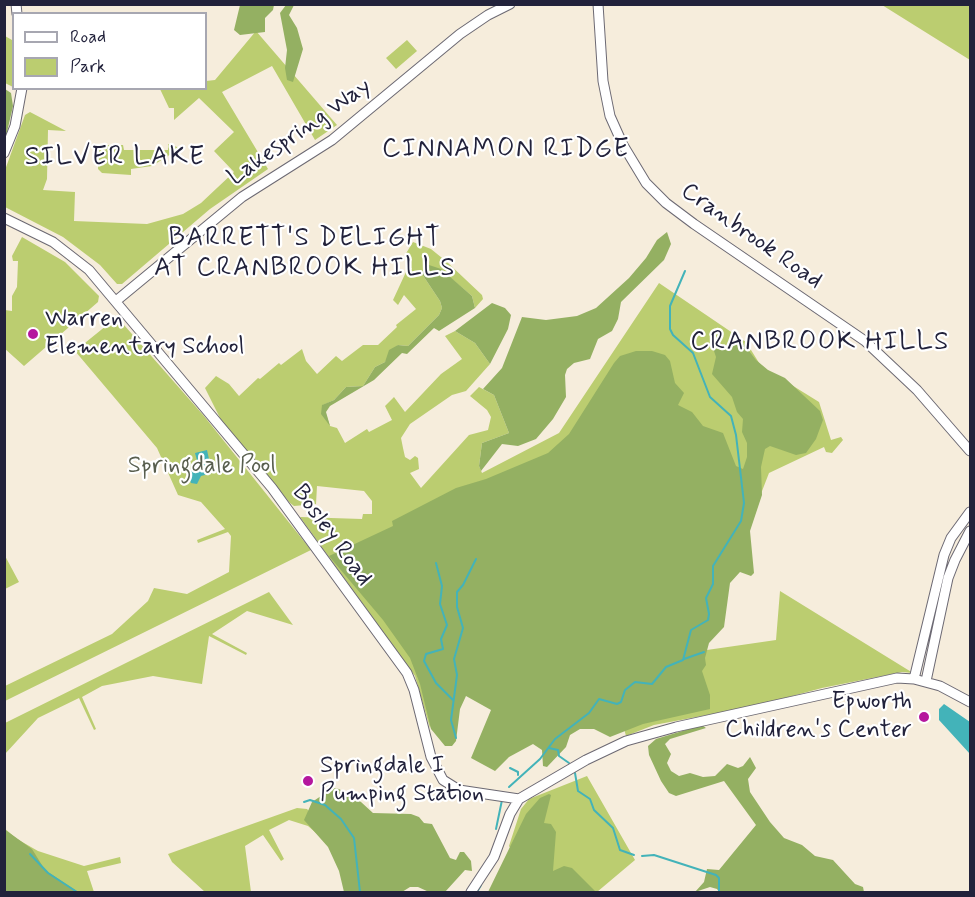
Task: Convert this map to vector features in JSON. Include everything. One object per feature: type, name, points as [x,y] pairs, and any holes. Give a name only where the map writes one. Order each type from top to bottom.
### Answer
[{"type":"street","name":"Lakespring Way","points":[[116,301],[242,197],[332,140],[460,34],[488,15],[510,4]]},
{"type":"street","name":"Cranbrook Road","points":[[598,4],[607,104],[623,145],[646,183],[666,203],[694,224],[866,341],[917,390],[970,451]]},
{"type":"street","points":[[4,153],[15,126],[22,90]]},
{"type":"street","name":"Bosley Road","points":[[4,218],[64,250],[88,270],[272,488],[402,666],[414,690],[431,757],[443,780],[459,790],[519,799]]},
{"type":"street","points":[[914,678],[944,555],[956,531],[970,512]]},
{"type":"street","points":[[926,681],[948,578],[954,560],[970,531]]},
{"type":"street","points":[[471,891],[494,857],[513,808],[519,799],[606,749],[649,733],[876,681],[914,678],[926,681],[970,702]]},
{"type":"green space","points":[[240,5],[274,5],[273,10],[265,18],[265,32],[240,35],[234,30]]},
{"type":"green space","points":[[286,5],[294,5],[289,15],[297,28],[303,49],[293,82],[287,80],[285,68],[287,50],[280,13]]},
{"type":"green space","points":[[882,5],[970,5],[970,60]]},
{"type":"green space","points":[[256,31],[337,125],[315,140],[272,66],[222,92],[268,169],[210,209],[122,284],[117,284],[100,265],[63,237],[5,207],[5,170],[25,115],[30,112],[66,131],[48,130],[47,179],[43,190],[75,192],[74,221],[147,224],[183,214],[201,203],[234,172],[214,151],[234,132],[199,98],[174,120],[174,108],[169,108],[160,90],[207,90],[207,81],[215,80]]},
{"type":"green space","points":[[5,36],[12,40],[12,86],[5,83]]},
{"type":"green space","points":[[407,40],[417,51],[396,69],[386,58]]},
{"type":"green space","points":[[5,89],[11,93],[13,106],[5,141]]},
{"type":"green space","points":[[168,144],[180,148],[175,157],[171,154],[152,166],[131,169],[131,175],[102,173],[98,169],[99,147],[102,145],[123,145],[124,150],[168,150]]},
{"type":"green space","points":[[667,232],[671,244],[664,260],[621,302],[618,319],[612,331],[598,339],[590,359],[574,363],[567,369],[566,397],[553,419],[536,439],[518,446],[502,444],[481,471],[479,466],[482,443],[509,433],[494,395],[483,389],[502,368],[522,317],[546,320],[577,316],[596,308],[629,278],[646,258],[657,240]]},
{"type":"green space","name":"Warren Elementary School","points":[[22,237],[65,262],[99,296],[98,302],[24,366],[4,348],[5,310],[12,311],[12,296],[17,287],[18,261],[13,261],[12,256]]},
{"type":"green space","points":[[413,242],[431,249],[447,262],[482,295],[483,299],[475,308],[472,296],[453,280],[422,274],[440,301],[442,308],[439,315],[408,346],[398,345],[385,362],[375,367],[363,386],[346,387],[334,400],[323,405],[330,426],[337,428],[345,443],[367,429],[369,432],[392,420],[385,406],[394,397],[405,412],[441,374],[462,359],[445,336],[455,331],[475,343],[490,364],[466,391],[452,395],[410,424],[401,438],[405,457],[410,460],[415,456],[418,458],[419,469],[410,473],[421,488],[469,435],[488,430],[491,417],[487,410],[470,396],[479,387],[494,395],[509,433],[482,443],[479,466],[482,473],[559,433],[659,283],[746,342],[761,366],[819,402],[831,440],[841,437],[843,440],[832,453],[826,452],[824,447],[769,473],[700,651],[776,640],[780,591],[913,673],[902,672],[822,688],[755,706],[654,725],[626,736],[606,660],[445,688],[430,728],[415,676],[300,517],[362,519],[363,514],[372,514],[372,501],[364,491],[317,486],[316,504],[294,506],[221,420],[205,388],[216,376],[229,384],[239,396],[258,378],[260,379],[279,363],[281,365],[302,349],[306,361],[317,374],[336,356],[342,361],[363,345],[378,345],[397,327],[396,325],[416,309],[404,295],[398,305],[393,300],[412,259],[405,255]]},
{"type":"green space","points":[[429,265],[441,269],[472,296],[475,308],[439,331],[434,328],[407,354],[402,353],[374,380],[330,406],[326,412],[330,426],[321,414],[322,405],[334,400],[346,387],[363,386],[375,367],[385,362],[389,350],[398,345],[408,346],[439,315],[442,308],[440,301],[422,274],[424,267]]},
{"type":"green space","points":[[492,303],[505,308],[511,315],[508,329],[490,364],[475,343],[455,331]]},
{"type":"green space","name":"Springdale Pool","points":[[117,317],[204,416],[311,550],[5,701],[5,686],[112,634],[148,601],[154,588],[187,594],[229,572],[231,536],[228,532],[198,543],[197,540],[225,529],[201,502],[178,495],[157,448],[75,351]]},
{"type":"green space","points":[[714,340],[725,350],[742,342],[756,360],[768,370],[785,378],[820,411],[823,420],[816,439],[806,453],[796,455],[770,446],[765,449],[761,467],[762,495],[750,531],[754,573],[751,576],[740,572],[730,583],[724,627],[709,643],[705,658],[706,665],[702,671],[710,695],[710,709],[643,724],[610,737],[594,729],[580,729],[570,735],[566,747],[547,767],[543,766],[542,750],[533,744],[509,757],[495,771],[471,758],[491,710],[466,696],[460,709],[456,741],[452,746],[445,746],[431,729],[420,684],[410,658],[383,620],[329,556],[393,526],[392,521],[456,488],[486,479],[548,453],[569,434],[620,356],[636,351],[652,351],[665,355],[670,361],[675,383],[684,393],[678,405],[692,412],[703,426],[723,433],[736,466],[743,469],[747,457],[747,443],[742,432],[743,419],[737,412],[732,397],[712,374],[716,357],[712,345]]},
{"type":"green space","points":[[4,554],[19,582],[5,589],[4,589]]},
{"type":"green space","points":[[269,592],[293,625],[247,611],[212,634],[247,653],[246,655],[209,636],[202,684],[153,676],[102,686],[82,697],[96,729],[94,730],[79,698],[38,718],[5,754],[5,723]]},
{"type":"green space","points":[[702,725],[706,728],[670,739],[665,744],[671,754],[667,763],[671,771],[679,776],[690,773],[703,777],[715,776],[727,764],[738,768],[743,766],[750,757],[756,768],[748,779],[750,792],[770,822],[784,838],[802,845],[815,856],[833,860],[855,884],[863,887],[864,892],[719,892],[710,887],[695,892],[704,882],[707,869],[719,870],[756,825],[724,781],[676,796],[669,793],[661,781],[649,755],[648,746],[656,739]]},
{"type":"green space","points":[[587,776],[635,860],[597,892],[535,892],[509,846],[521,809],[529,799]]},
{"type":"green space","points":[[333,788],[361,802],[373,813],[411,814],[419,817],[424,823],[432,824],[450,858],[456,860],[460,852],[464,852],[471,861],[472,871],[465,870],[445,892],[429,892],[418,887],[410,887],[402,892],[344,892],[339,871],[328,847],[304,820],[312,802]]},
{"type":"green space","points":[[551,795],[544,823],[551,824],[556,832],[553,871],[564,866],[572,868],[596,892],[488,892],[526,814],[540,798]]},
{"type":"green space","points":[[297,808],[307,809],[363,868],[336,850],[308,826],[289,820],[269,830],[284,859],[281,861],[263,835],[245,846],[251,892],[205,892],[172,862],[168,854]]},
{"type":"green space","points":[[4,828],[17,839],[38,851],[84,866],[120,857],[121,863],[87,871],[94,892],[5,892]]},
{"type":"green space","points":[[4,829],[32,849],[45,870],[78,892],[5,892]]},
{"type":"water","points":[[207,450],[212,473],[201,476],[197,484],[191,483],[188,476],[192,466],[198,464],[195,453]]},
{"type":"water","points":[[944,704],[970,722],[970,754],[939,720],[939,709]]},
{"type":"waterway","points":[[509,787],[540,759],[555,739],[589,713],[599,699],[617,704],[621,702],[625,690],[635,682],[652,684],[666,667],[683,660],[691,630],[708,620],[706,598],[713,584],[713,566],[741,521],[744,503],[736,435],[731,416],[710,397],[693,353],[673,335],[670,329],[670,306],[685,271]]},
{"type":"waterway","points":[[456,738],[451,720],[457,675],[454,659],[463,628],[457,607],[457,592],[476,559]]},
{"type":"waterway","points":[[436,563],[442,586],[440,604],[447,625],[441,639],[443,649],[426,654],[424,661],[436,683],[453,700]]},
{"type":"waterway","points":[[684,659],[704,652]]},
{"type":"waterway","points":[[549,748],[558,750],[559,756],[569,763]]},
{"type":"waterway","points":[[510,768],[518,772],[518,775]]},
{"type":"waterway","points":[[575,773],[578,791],[590,799],[594,810],[613,828],[620,850],[634,855]]},
{"type":"waterway","points":[[304,802],[310,800],[325,805],[341,819],[354,838],[360,892]]},
{"type":"waterway","points":[[496,829],[502,800]]},
{"type":"waterway","points":[[30,854],[48,873],[77,892]]},
{"type":"waterway","points":[[642,856],[654,855],[716,875],[719,878],[719,892]]},
{"type":"waterway","points":[[477,892],[481,885]]},
{"type":"place","name":"Warren Elementary School","points":[[33,334]]},
{"type":"place","name":"Epworth Children's Center","points":[[924,717]]},
{"type":"place","name":"Springdale I Pumping Station","points":[[308,781]]},
{"type":"district","name":"CINNAMON RIDGE","points":[[506,151]]},
{"type":"district","name":"SILVER LAKE","points":[[115,159]]},
{"type":"district","name":"BARRETT'S DELIGHT AT CRANBROOK HILLS","points":[[305,255]]},
{"type":"district","name":"CRANBROOK HILLS","points":[[820,344]]}]
